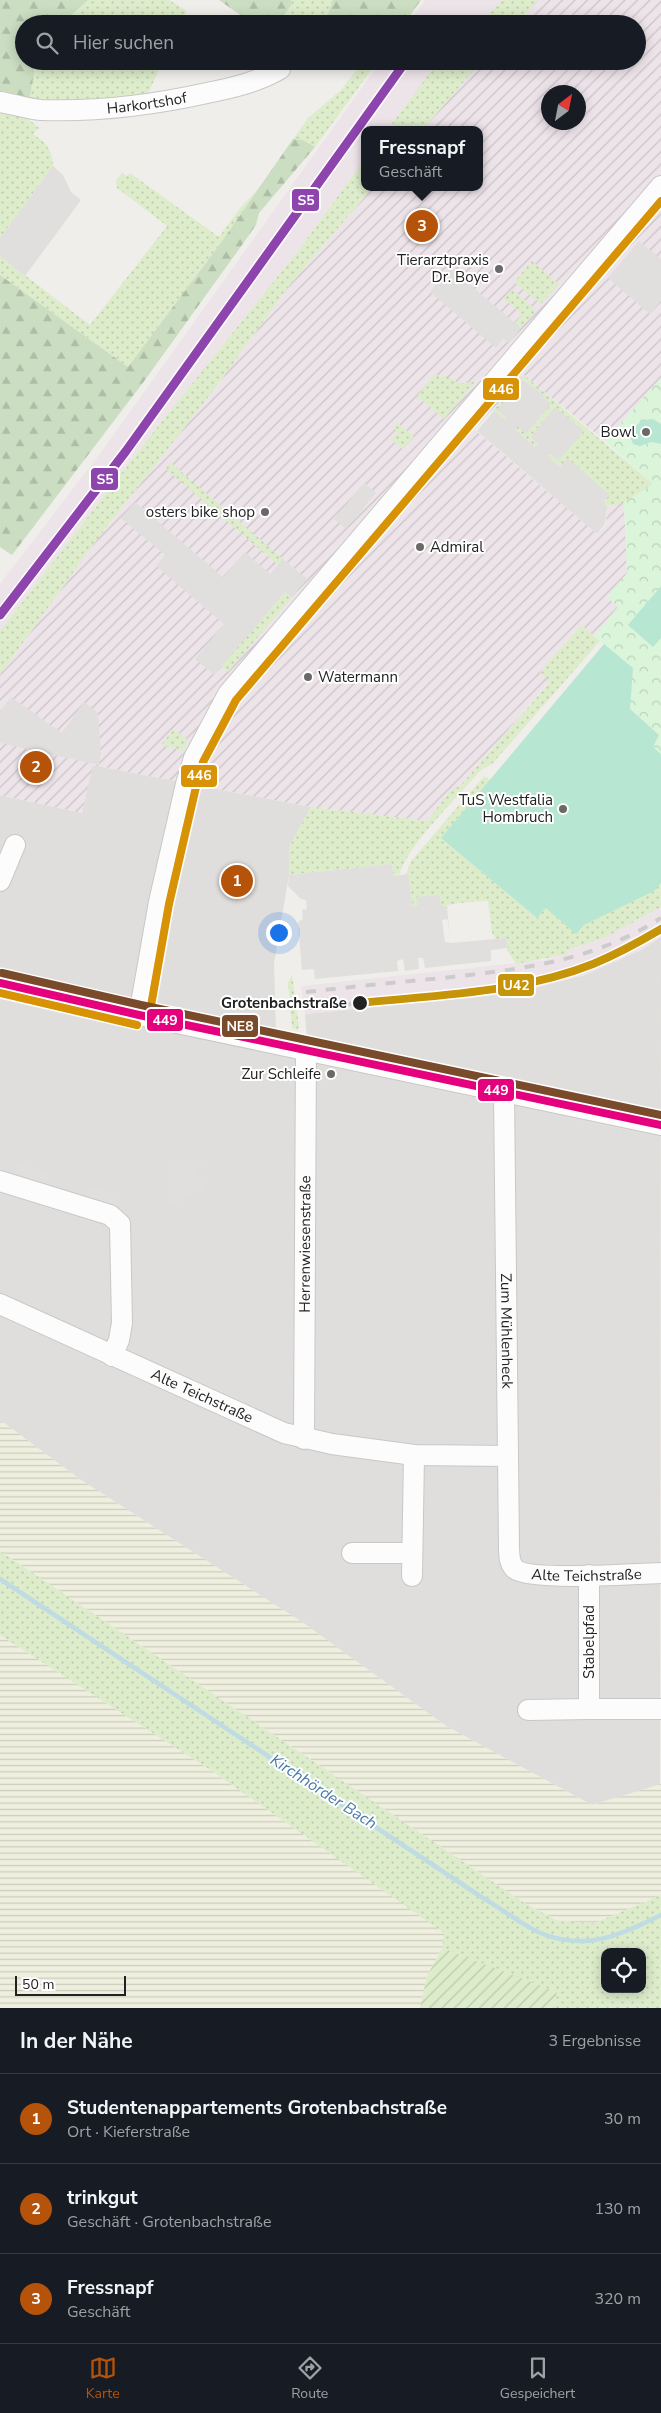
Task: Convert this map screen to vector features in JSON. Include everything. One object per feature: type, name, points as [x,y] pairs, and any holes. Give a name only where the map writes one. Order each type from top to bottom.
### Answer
[{"type":"street","name":"Harkortshof","points":[[0,102],[39,110],[135,106],[168,102],[232,88],[278,70]]},
{"type":"street","points":[[139,1015],[158,902],[186,784],[194,758],[228,694],[661,186]]},
{"type":"street","points":[[0,881],[15,845]]},
{"type":"street","points":[[0,983],[139,1015],[661,1126]]},
{"type":"street","name":"Herrenwiesenstraße","points":[[304,1439],[306,1049]]},
{"type":"street","name":"Zum Mühlenheck","points":[[504,1093],[509,1558],[514,1568]]},
{"type":"street","points":[[0,1181],[110,1215],[120,1224],[122,1324],[119,1340],[112,1356]]},
{"type":"street","name":"Alte Teichstraße","points":[[0,1304],[262,1424],[304,1439],[414,1455],[508,1456]]},
{"type":"street","points":[[412,1576],[414,1455]]},
{"type":"street","points":[[352,1553],[412,1553]]},
{"type":"street","name":"Alte Teichstraße","points":[[514,1568],[525,1574],[661,1573]]},
{"type":"street","name":"Stabelpfad","points":[[589,1575],[589,1709]]},
{"type":"street","points":[[528,1710],[661,1710]]},
{"type":"shaded area","points":[[425,0],[503,0],[487,15],[414,15]]},
{"type":"shaded area","points":[[538,0],[661,0],[661,378],[605,441],[524,375],[475,430],[597,534],[606,525],[607,506],[624,502],[627,573],[607,597],[618,607],[594,636],[581,625],[540,672],[550,681],[460,786],[451,791],[427,821],[311,807],[93,765],[82,813],[0,795],[0,675],[92,546],[216,387],[288,287],[370,191],[483,191],[483,126],[425,126],[474,70],[646,70],[646,15],[524,15]]},
{"type":"shaded area","points":[[375,70],[432,70],[390,126],[361,126],[361,164],[298,251],[151,435],[0,631],[0,584],[101,452]]},
{"type":"shaded area","points":[[53,166],[63,175],[71,192],[81,200],[25,276],[0,256],[0,238]]},
{"type":"shaded area","points":[[639,241],[661,259],[661,301],[650,314],[608,278]]},
{"type":"shaded area","points":[[450,268],[521,328],[509,343],[503,339],[496,348],[430,292]]},
{"type":"shaded area","points":[[523,380],[544,395],[543,397],[551,404],[526,434],[517,426],[515,429],[535,447],[538,444],[530,437],[555,407],[584,431],[558,461],[550,454],[547,456],[560,467],[567,458],[610,495],[602,503],[607,506],[605,524],[597,534],[477,431],[494,411],[504,419],[506,417],[497,410]]},
{"type":"shaded area","points":[[364,483],[376,493],[346,529],[334,519]]},
{"type":"shaded area","points":[[135,502],[223,577],[245,552],[270,574],[283,559],[307,579],[292,597],[285,592],[214,675],[195,659],[224,624],[156,566],[165,555],[121,518]]},
{"type":"shaded area","points":[[11,697],[62,733],[84,702],[98,713],[101,754],[99,765],[0,743],[0,712]]},
{"type":"shaded area","points":[[92,765],[311,807],[289,847],[289,875],[274,963],[276,1031],[307,1038],[305,1014],[515,993],[585,975],[643,949],[661,937],[660,1785],[592,1805],[446,1726],[302,1622],[81,1480],[0,1420],[0,795],[82,813]]},
{"type":"shaded area","points":[[392,864],[393,876],[408,874],[413,907],[418,907],[417,897],[439,895],[441,906],[446,906],[448,919],[442,920],[445,942],[506,938],[508,948],[491,950],[491,961],[425,968],[423,958],[418,958],[419,969],[405,971],[403,959],[397,961],[398,971],[315,979],[314,969],[302,970],[298,922],[303,919],[302,910],[307,909],[306,900],[301,899],[288,886],[289,875]]},
{"type":"shaded area","points":[[661,907],[661,937],[643,949],[585,975],[515,993],[305,1014],[301,986],[545,960],[568,953],[567,950],[604,938]]},
{"type":"shaded area","points":[[565,1114],[661,1133],[661,1138],[564,1118]]},
{"type":"shaded area","points":[[168,1160],[206,1160],[206,1166],[195,1166],[195,1177],[206,1177],[206,1192],[195,1192],[180,1202],[168,1202]]},
{"type":"shaded area","points":[[17,1163],[48,1173],[47,1184],[16,1174]]},
{"type":"shaded area","points":[[89,1186],[119,1195],[116,1206],[86,1196]]},
{"type":"green space","points":[[0,0],[88,0],[72,15],[15,15],[15,70],[34,70],[29,102],[0,94]]},
{"type":"green space","points":[[88,0],[169,0],[187,11],[185,15],[72,15]]},
{"type":"green space","points":[[219,0],[291,0],[292,4],[284,15],[240,15]]},
{"type":"green space","points":[[291,0],[333,0],[328,15],[284,15],[292,4]]},
{"type":"green space","points":[[333,0],[421,0],[410,15],[327,15]]},
{"type":"green space","points":[[503,0],[538,0],[524,15],[487,15]]},
{"type":"green space","points":[[34,70],[159,70],[144,102],[29,102]]},
{"type":"green space","points":[[356,70],[371,70],[315,147],[303,140],[293,139],[308,118],[341,90]]},
{"type":"green space","points":[[474,70],[425,126],[390,126],[431,71]]},
{"type":"green space","points":[[0,106],[26,117],[39,128],[33,134],[48,147],[53,166],[0,238]]},
{"type":"green space","points":[[293,139],[303,140],[315,147],[259,213],[256,225],[145,380],[12,555],[0,547],[0,275],[128,367],[220,244]]},
{"type":"green space","points":[[361,164],[361,191],[370,191],[288,287],[216,387],[92,546],[0,675],[0,631],[151,435],[298,251]]},
{"type":"green space","points":[[122,173],[127,176],[130,173],[219,237],[240,208],[261,186],[128,367],[0,275],[0,256],[90,325],[167,226],[117,188],[116,181]]},
{"type":"green space","points":[[532,261],[559,284],[541,304],[514,282]]},
{"type":"green space","points":[[512,289],[535,309],[535,312],[521,328],[515,323],[522,314],[504,299]]},
{"type":"green space","points":[[436,373],[441,378],[446,375],[460,383],[475,382],[444,419],[417,396]]},
{"type":"green space","points":[[524,375],[653,484],[622,503],[608,506],[602,504],[609,495],[567,459],[560,467],[547,456],[549,454],[558,460],[583,431],[555,407],[530,437],[538,444],[536,447],[515,429],[517,426],[526,433],[544,395],[523,380],[498,410],[506,417],[504,420],[493,410]]},
{"type":"green space","points":[[661,378],[661,754],[653,747],[659,735],[629,709],[633,668],[594,636],[618,607],[607,597],[627,573],[624,502],[653,484],[605,441]]},
{"type":"green space","name":"Bowl","points":[[653,419],[661,424],[661,444],[651,442],[640,446],[633,444],[630,437],[635,426],[645,420]]},
{"type":"green space","points":[[397,422],[414,437],[402,449],[391,439],[398,432],[393,427]]},
{"type":"green space","points":[[170,462],[283,559],[278,565],[166,469]]},
{"type":"green space","points":[[661,586],[661,638],[653,647],[628,625]]},
{"type":"green space","points":[[285,591],[292,597],[228,672],[221,666]]},
{"type":"green space","points":[[581,625],[600,641],[493,763],[480,771],[435,821],[413,849],[399,875],[393,876],[392,864],[289,875],[289,847],[311,807],[427,821],[451,790],[460,786],[550,682],[540,672]]},
{"type":"green space","name":"TuS Westfalia Hombruch","points":[[604,644],[633,668],[630,709],[659,735],[653,747],[661,754],[661,883],[654,891],[584,925],[576,934],[546,908],[537,918],[441,838]]},
{"type":"green space","points":[[174,729],[188,740],[183,751],[161,745]]},
{"type":"green space","points":[[484,776],[490,780],[441,838],[537,918],[546,908],[584,925],[653,891],[661,883],[661,907],[604,938],[567,950],[568,954],[516,964],[506,949],[508,949],[506,938],[496,939],[492,933],[488,901],[447,905],[450,939],[446,906],[413,907],[408,874],[406,874],[411,861]]},
{"type":"green space","points":[[292,974],[299,1027],[297,1030],[292,1028],[288,983]]},
{"type":"green space","points":[[0,1420],[81,1480],[302,1622],[446,1726],[592,1805],[661,1784],[661,1895],[595,1923],[559,1921],[526,1904],[0,1551]]},
{"type":"green space","points":[[0,1551],[526,1904],[558,1921],[595,1923],[661,1895],[661,2008],[554,2008],[556,1992],[442,1948],[444,1933],[215,1773],[0,1635]]},
{"type":"green space","points":[[0,1635],[215,1773],[445,1933],[442,1948],[427,1976],[420,2008],[0,2008]]},
{"type":"green space","points":[[442,1948],[557,1992],[554,2008],[420,2008],[427,1976]]},
{"type":"waterway","name":"Kirchhörder Bach","points":[[0,1579],[486,1900],[536,1931],[559,1939],[589,1941],[632,1929],[661,1915]]},
{"type":"railway","points":[[306,992],[472,975],[528,967],[583,954],[609,945],[661,918]]},
{"type":"railway","points":[[307,1008],[360,1003]]},
{"type":"transit line","name":"S5","points":[[0,615],[126,451],[400,70]]},
{"type":"transit line","name":"446","points":[[149,1017],[169,904],[196,787],[203,762],[236,700],[661,201]]},
{"type":"transit line","name":"U42","points":[[360,1003],[448,995],[537,981],[593,964],[628,948],[661,929]]},
{"type":"transit line","name":"NE8","points":[[2,973],[141,1005],[661,1115]]},
{"type":"transit line","name":"449","points":[[0,983],[139,1015],[661,1125]]},
{"type":"transit line","name":"446","points":[[0,993],[137,1025]]},
{"type":"place","name":"Fressnapf","points":[[422,226]]},
{"type":"place","name":"Tierarztpraxis Dr. Boye","points":[[499,269]]},
{"type":"place","name":"Bowl","points":[[646,432]]},
{"type":"place","name":"osters bike shop","points":[[265,512]]},
{"type":"place","name":"Admiral","points":[[420,547]]},
{"type":"place","name":"Watermann","points":[[308,677]]},
{"type":"place","name":"trinkgut","points":[[36,767]]},
{"type":"place","name":"TuS Westfalia Hombruch","points":[[563,809]]},
{"type":"place","name":"Studentenappartements Grotenbachstraße","points":[[237,881]]},
{"type":"place","name":"Grotenbachstraße","points":[[360,1003]]},
{"type":"place","name":"Zur Schleife","points":[[331,1074]]}]
